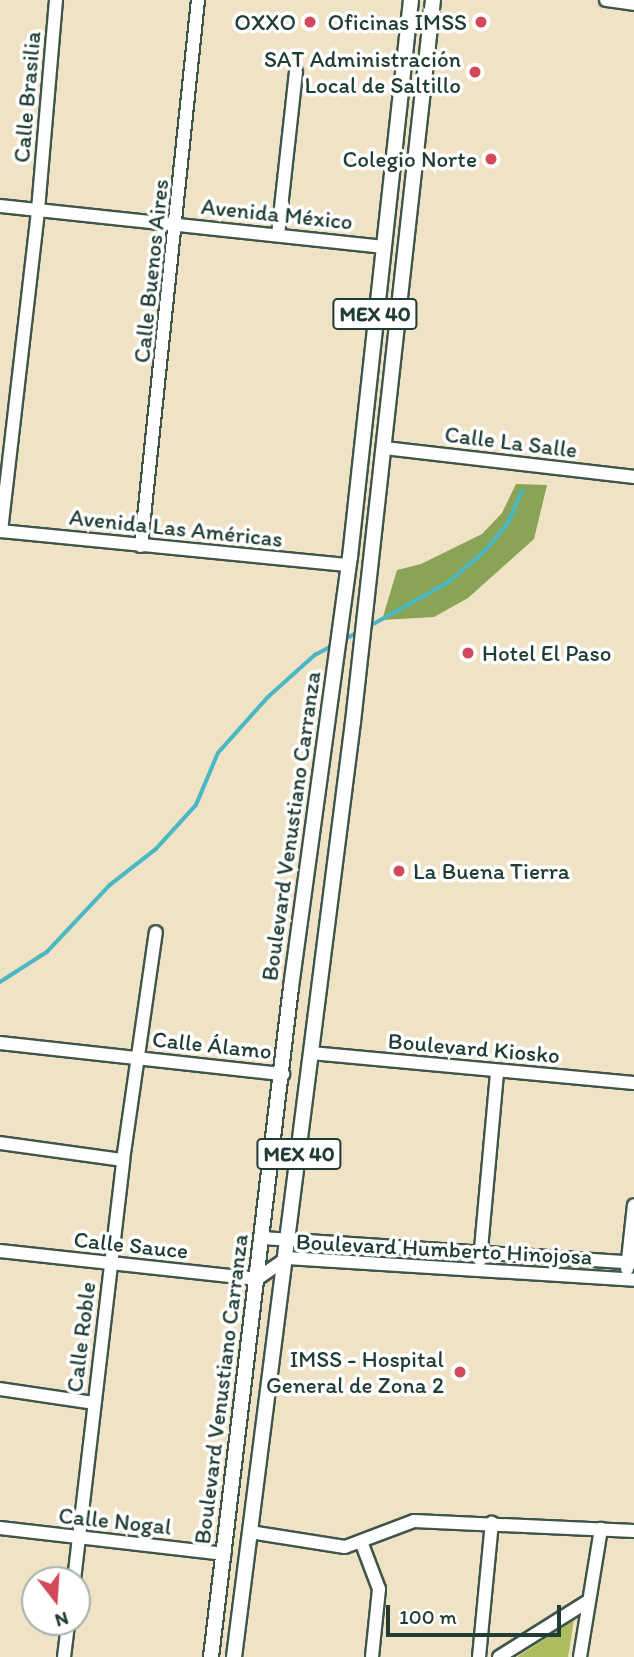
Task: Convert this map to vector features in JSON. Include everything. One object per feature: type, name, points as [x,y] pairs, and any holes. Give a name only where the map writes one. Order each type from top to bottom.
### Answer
[{"type":"main road","name":"Boulevard Venustiano Carranza","points":[[211,1657],[348,565],[411,0]]},
{"type":"main road","name":"Boulevard Venustiano Carranza","points":[[234,1657],[287,1258],[362,651],[433,0]]},
{"type":"street","name":"Calle Brasilia","points":[[1,531],[38,211],[56,0]]},
{"type":"street","name":"Calle Buenos Aires","points":[[141,546],[178,225],[198,0]]},
{"type":"street","points":[[606,0],[634,4]]},
{"type":"street","points":[[278,236],[296,72]]},
{"type":"street","name":"Avenida México","points":[[0,206],[383,247]]},
{"type":"street","name":"Calle La Salle","points":[[384,448],[634,477]]},
{"type":"street","name":"Avenida Las Américas","points":[[1,531],[348,565]]},
{"type":"street","name":"Calle Roble","points":[[76,1566],[123,1160],[156,932]]},
{"type":"street","name":"Calle Álamo","points":[[0,1043],[283,1074]]},
{"type":"street","name":"Boulevard Kiosko","points":[[312,1053],[497,1072],[634,1082]]},
{"type":"street","points":[[479,1271],[497,1072]]},
{"type":"street","points":[[634,1082],[634,1089]]},
{"type":"street","points":[[0,1143],[123,1160]]},
{"type":"street","points":[[629,1280],[634,1205]]},
{"type":"street","name":"Boulevard Humberto Hinojosa","points":[[262,1238],[631,1262]]},
{"type":"street","points":[[363,1263],[365,1245]]},
{"type":"street","name":"Calle Sauce","points":[[0,1251],[257,1279]]},
{"type":"street","name":"Boulevard Humberto Hinojosa","points":[[257,1279],[287,1258],[629,1280]]},
{"type":"street","points":[[0,1389],[94,1403]]},
{"type":"street","points":[[250,1532],[333,1547],[362,1544],[414,1521],[634,1531]]},
{"type":"street","points":[[479,1657],[492,1523]]},
{"type":"street","name":"Calle Nogal","points":[[0,1528],[79,1540],[225,1555]]},
{"type":"street","points":[[580,1657],[585,1603],[600,1529]]},
{"type":"street","points":[[362,1544],[379,1589],[372,1657]]},
{"type":"street","points":[[499,1657],[585,1603]]},
{"type":"street","points":[[64,1657],[66,1636]]},
{"type":"green space","points":[[516,484],[547,485],[534,539],[468,598],[434,617],[382,620],[397,570],[421,564],[482,534],[502,513]]},
{"type":"green space","points":[[574,1620],[568,1657],[517,1657]]},
{"type":"waterway","points":[[368,627],[447,583],[484,552],[507,525],[522,491]]},
{"type":"waterway","points":[[344,640],[358,632]]},
{"type":"waterway","points":[[0,982],[47,952],[110,885],[156,849],[196,805],[218,753],[268,697],[315,655],[334,645]]},
{"type":"place","name":"OXXO","points":[[310,22]]},
{"type":"place","name":"Oficinas IMSS","points":[[481,22]]},
{"type":"place","name":"SAT Administración Local de Saltillo","points":[[475,72]]},
{"type":"place","name":"Colegio Norte","points":[[491,159]]},
{"type":"place","name":"Hotel El Paso","points":[[468,653]]},
{"type":"place","name":"La Buena Tierra","points":[[399,871]]},
{"type":"place","name":"IMSS - Hospital General de Zona 2","points":[[460,1372]]}]
